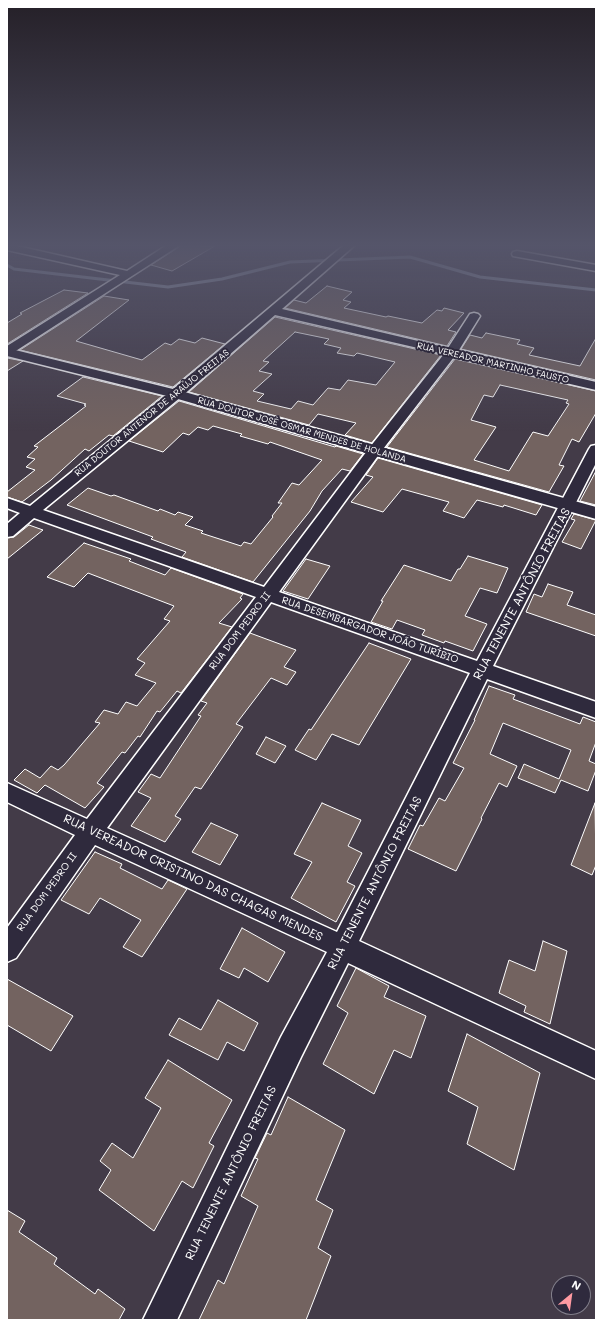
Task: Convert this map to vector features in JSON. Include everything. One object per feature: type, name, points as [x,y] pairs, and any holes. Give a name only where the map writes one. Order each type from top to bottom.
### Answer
[{"type":"street","points":[[7,352],[79,307]]},
{"type":"street","name":"RUA DOUTOR ANTENOR DE ARAÚJO FREITAS","points":[[7,532],[176,394],[279,307]]},
{"type":"street","name":"RUA VEREADOR MARTINHO FAUSTO","points":[[274,311],[596,386]]},
{"type":"street","name":"RUA DOM PEDRO II","points":[[7,949],[91,832],[375,450],[451,353],[474,316]]},
{"type":"street","name":"RUA DOUTOR JOSÉ OSMAR MENDES DE HOLANDA","points":[[7,352],[176,394],[596,513]]},
{"type":"street","name":"RUA TENENTE ANTÔNIO FREITAS","points":[[160,1320],[291,1047],[482,669],[596,449]]},
{"type":"street","name":"RUA DESEMBARGADOR JOÃO TURÍBIO","points":[[7,503],[596,710]]},
{"type":"street","name":"RUA VEREADOR CRISTINO DAS CHAGAS MENDES","points":[[7,792],[91,832],[343,946],[596,1065]]},
{"type":"building","points":[[32,307],[66,307],[7,344],[7,323],[22,314],[20,313]]},
{"type":"building","points":[[87,307],[120,307],[76,341],[142,360],[165,343],[171,345],[179,339],[195,343],[202,338],[225,344],[173,387],[20,350]]},
{"type":"building","points":[[345,307],[344,308],[422,323],[437,310],[442,311],[444,308],[464,313],[448,330],[456,332],[447,346],[285,308]]},
{"type":"building","points":[[275,317],[441,355],[372,443],[345,435],[356,423],[318,414],[309,425],[189,392]],"holes":[[[295,332],[329,339],[324,344],[341,348],[337,353],[354,356],[357,353],[395,362],[376,385],[348,380],[340,390],[328,388],[313,405],[298,401],[291,409],[257,401],[264,394],[253,391],[272,374],[259,371],[269,362],[263,361]]]},
{"type":"building","points":[[486,333],[520,340],[517,344],[534,348],[529,355],[580,366],[596,338],[596,380],[461,349],[470,335],[482,338]]},
{"type":"building","points":[[7,358],[23,361],[7,371]]},
{"type":"building","points":[[455,359],[596,391],[596,413],[579,442],[572,439],[559,465],[564,466],[549,492],[387,447]],"holes":[[[500,385],[568,400],[566,403],[569,404],[548,436],[533,432],[509,471],[474,460],[496,427],[471,420],[484,395],[493,397]]]},
{"type":"building","points":[[83,377],[162,396],[113,436],[109,435],[89,451],[85,449],[51,480],[22,502],[7,497],[7,492],[35,470],[26,467],[35,459],[27,457],[38,447],[34,446],[86,406],[84,405],[86,404],[57,396]]},
{"type":"building","points":[[179,401],[363,454],[350,471],[342,469],[322,491],[310,511],[253,582],[182,557],[186,552],[151,539],[153,537],[67,505],[88,488],[111,496],[114,495],[158,511],[160,509],[175,515],[178,512],[193,517],[185,525],[203,531],[201,533],[241,546],[244,542],[251,544],[273,517],[272,516],[282,503],[278,503],[292,483],[299,485],[322,460],[270,442],[268,444],[240,436],[242,434],[213,426],[208,430],[198,427],[189,435],[183,433],[163,452],[129,441]]},
{"type":"building","points":[[378,458],[542,505],[536,515],[504,505],[503,507],[477,500],[464,518],[443,511],[449,502],[402,489],[383,512],[351,502],[373,477],[366,475]]},
{"type":"building","points":[[596,471],[596,505],[580,501]]},
{"type":"building","points":[[574,514],[596,520],[581,549],[562,542],[575,520],[571,519]]},
{"type":"building","points":[[29,525],[43,530],[7,559],[7,538],[14,537]]},
{"type":"building","points":[[84,543],[131,559],[129,561],[165,575],[171,568],[243,594],[240,598],[242,599],[219,623],[232,627],[181,693],[177,691],[160,712],[157,711],[140,737],[138,736],[125,753],[122,752],[97,783],[104,787],[85,808],[45,785],[37,793],[14,780],[25,769],[40,778],[51,766],[58,770],[100,723],[95,722],[104,710],[118,714],[126,702],[137,706],[156,683],[135,675],[145,663],[137,659],[170,621],[164,619],[174,606],[88,573],[74,587],[47,577]]},
{"type":"building","points":[[468,556],[508,568],[497,593],[480,588],[465,616],[487,624],[473,651],[422,635],[425,630],[397,620],[392,629],[371,622],[383,601],[381,601],[404,565],[451,581]]},
{"type":"building","points":[[306,559],[330,566],[308,599],[283,591]]},
{"type":"building","points":[[548,584],[573,592],[567,605],[596,615],[596,636],[526,612],[534,594],[542,597]]},
{"type":"building","points":[[250,633],[296,650],[284,667],[296,672],[287,685],[271,678],[236,724],[243,727],[201,789],[195,787],[175,816],[181,819],[165,842],[131,826],[151,798],[138,792],[151,774],[160,778],[201,716],[198,715],[207,703],[201,701]]},
{"type":"building","points":[[369,643],[411,659],[359,745],[332,734],[316,760],[295,750],[309,729],[311,730]]},
{"type":"building","points":[[489,686],[515,695],[513,699],[580,724],[583,717],[596,722],[596,742],[589,761],[596,764],[596,770],[588,791],[561,780],[555,793],[518,778],[524,764],[559,779],[571,750],[503,723],[490,754],[517,766],[507,787],[499,783],[456,871],[408,849],[420,825],[423,826],[439,798],[445,801],[464,768],[453,763],[475,720]]},
{"type":"building","points":[[266,737],[286,746],[275,763],[256,754]]},
{"type":"building","points":[[322,803],[361,820],[348,846],[362,853],[347,882],[355,886],[336,922],[291,898],[312,862],[294,854]]},
{"type":"building","points":[[595,803],[596,865],[592,875],[571,865]]},
{"type":"building","points":[[211,823],[238,835],[220,865],[192,852]]},
{"type":"building","points":[[95,852],[122,864],[120,868],[162,889],[168,880],[187,889],[142,957],[123,947],[141,920],[100,898],[89,914],[61,900]]},
{"type":"building","points":[[242,928],[285,952],[268,982],[244,968],[239,978],[220,969]]},
{"type":"building","points":[[543,941],[567,951],[550,1024],[524,1012],[526,1006],[499,993],[509,960],[535,971]]},
{"type":"building","points":[[356,968],[389,986],[384,997],[426,1016],[411,1058],[394,1050],[374,1094],[323,1064],[348,1013],[337,1006]]},
{"type":"building","points":[[7,979],[73,1016],[51,1051],[7,1025]]},
{"type":"building","points":[[218,1000],[258,1023],[244,1051],[227,1042],[218,1060],[169,1035],[179,1018],[201,1030]]},
{"type":"building","points":[[467,1034],[540,1073],[514,1170],[467,1144],[478,1107],[448,1091]]},
{"type":"building","points":[[168,1060],[232,1100],[209,1143],[214,1146],[193,1188],[182,1181],[154,1231],[99,1190],[111,1170],[100,1161],[112,1143],[133,1158],[161,1108],[145,1098]]},
{"type":"building","points":[[288,1097],[345,1130],[316,1200],[333,1210],[318,1248],[331,1256],[306,1320],[199,1320],[218,1280],[224,1284],[258,1206],[241,1196],[258,1159],[255,1158],[267,1133],[271,1135]]},
{"type":"building","points":[[7,1210],[25,1221],[19,1232],[57,1258],[54,1264],[95,1294],[98,1289],[125,1309],[119,1320],[7,1320]]}]
